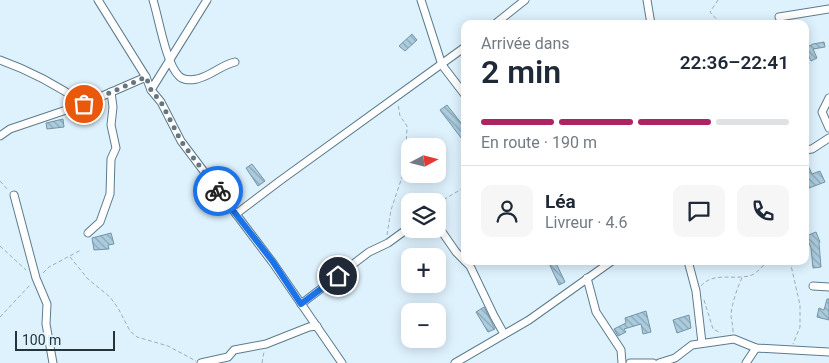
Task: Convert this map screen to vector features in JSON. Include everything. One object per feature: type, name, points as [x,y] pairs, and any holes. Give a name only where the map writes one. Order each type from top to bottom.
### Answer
[{"type":"street","points":[[98,0],[146,77],[151,90],[161,102],[181,141],[273,262],[342,363]]},
{"type":"street","points":[[153,0],[169,60],[178,76],[184,80],[190,80],[211,75],[223,65],[235,62]]},
{"type":"street","points":[[151,90],[207,0]]},
{"type":"street","points":[[421,0],[442,65],[461,90]]},
{"type":"street","points":[[500,20],[525,0]]},
{"type":"street","points":[[646,0],[650,20]]},
{"type":"street","points":[[779,17],[829,9]]},
{"type":"street","points":[[236,214],[461,50]]},
{"type":"street","points":[[0,60],[33,73],[62,88],[84,104]]},
{"type":"street","points":[[0,136],[10,129],[84,104],[146,77]]},
{"type":"street","points":[[88,233],[100,222],[110,194],[111,159],[116,148],[111,125],[113,107],[111,92]]},
{"type":"street","points":[[829,98],[822,112],[829,128]]},
{"type":"street","points":[[809,149],[829,138]]},
{"type":"street","points":[[14,195],[36,278],[47,304],[46,324],[53,363]]},
{"type":"street","points":[[301,304],[370,252],[401,234]]},
{"type":"street","points":[[446,238],[461,257]]},
{"type":"street","points":[[468,265],[504,334]]},
{"type":"street","points":[[455,363],[529,320],[606,265]]},
{"type":"street","points":[[689,265],[696,291],[702,343]]},
{"type":"street","points":[[588,278],[596,312],[620,350],[622,363]]},
{"type":"street","points":[[813,286],[829,287]]},
{"type":"street","points":[[200,363],[228,357],[234,350],[266,344],[317,326]]},
{"type":"street","points":[[658,363],[675,358],[688,347],[732,339],[756,348],[829,352]]},
{"type":"street","points":[[746,363],[756,348]]},
{"type":"street","points":[[632,363],[653,363]]},
{"type":"path","points":[[717,20],[710,12],[718,0]]},
{"type":"path","points":[[388,243],[391,210],[404,170],[406,150],[407,126],[400,116],[398,97]]},
{"type":"path","points":[[0,182],[14,195]]},
{"type":"path","points":[[446,198],[461,189]]},
{"type":"path","points":[[0,246],[36,278]]},
{"type":"path","points":[[70,257],[88,279],[110,297],[130,331],[137,336],[168,346],[200,363]]},
{"type":"path","points":[[699,288],[704,282],[711,279],[751,275],[764,265]]},
{"type":"path","points":[[791,265],[800,305],[800,327],[791,349]]},
{"type":"path","points":[[732,339],[733,324],[731,315],[743,276]]},
{"type":"path","points":[[704,298],[713,329],[732,339]]},
{"type":"path","points":[[262,363],[266,344]]},
{"type":"building","points":[[412,34],[417,40],[405,51],[399,46]]},
{"type":"building","points":[[824,42],[825,47],[813,49],[817,58],[811,61],[809,46]]},
{"type":"building","points":[[447,105],[461,123],[461,138],[440,110]]},
{"type":"building","points":[[63,119],[64,127],[47,129],[46,123]]},
{"type":"building","points":[[252,164],[265,181],[258,186],[246,168]]},
{"type":"building","points":[[809,168],[812,174],[820,171],[825,182],[809,188]]},
{"type":"building","points":[[816,232],[820,242],[821,267],[813,268],[809,235]]},
{"type":"building","points":[[111,233],[114,244],[108,245],[109,249],[94,250],[92,238]]},
{"type":"building","points":[[550,265],[557,265],[565,282],[559,285]]},
{"type":"building","points":[[827,299],[829,299],[829,320],[817,317],[819,308],[824,310]]},
{"type":"building","points":[[484,307],[495,329],[488,332],[476,312]]},
{"type":"building","points":[[646,311],[651,332],[643,334],[641,324],[624,329],[626,332],[618,336],[614,329],[626,323],[625,318]]},
{"type":"building","points":[[689,315],[691,328],[677,333],[673,320]]},
{"type":"way so far","points":[[84,104],[146,77],[151,90],[161,102],[181,141],[218,191]]},
{"type":"route","points":[[218,191],[273,262],[301,304],[338,276]]}]
